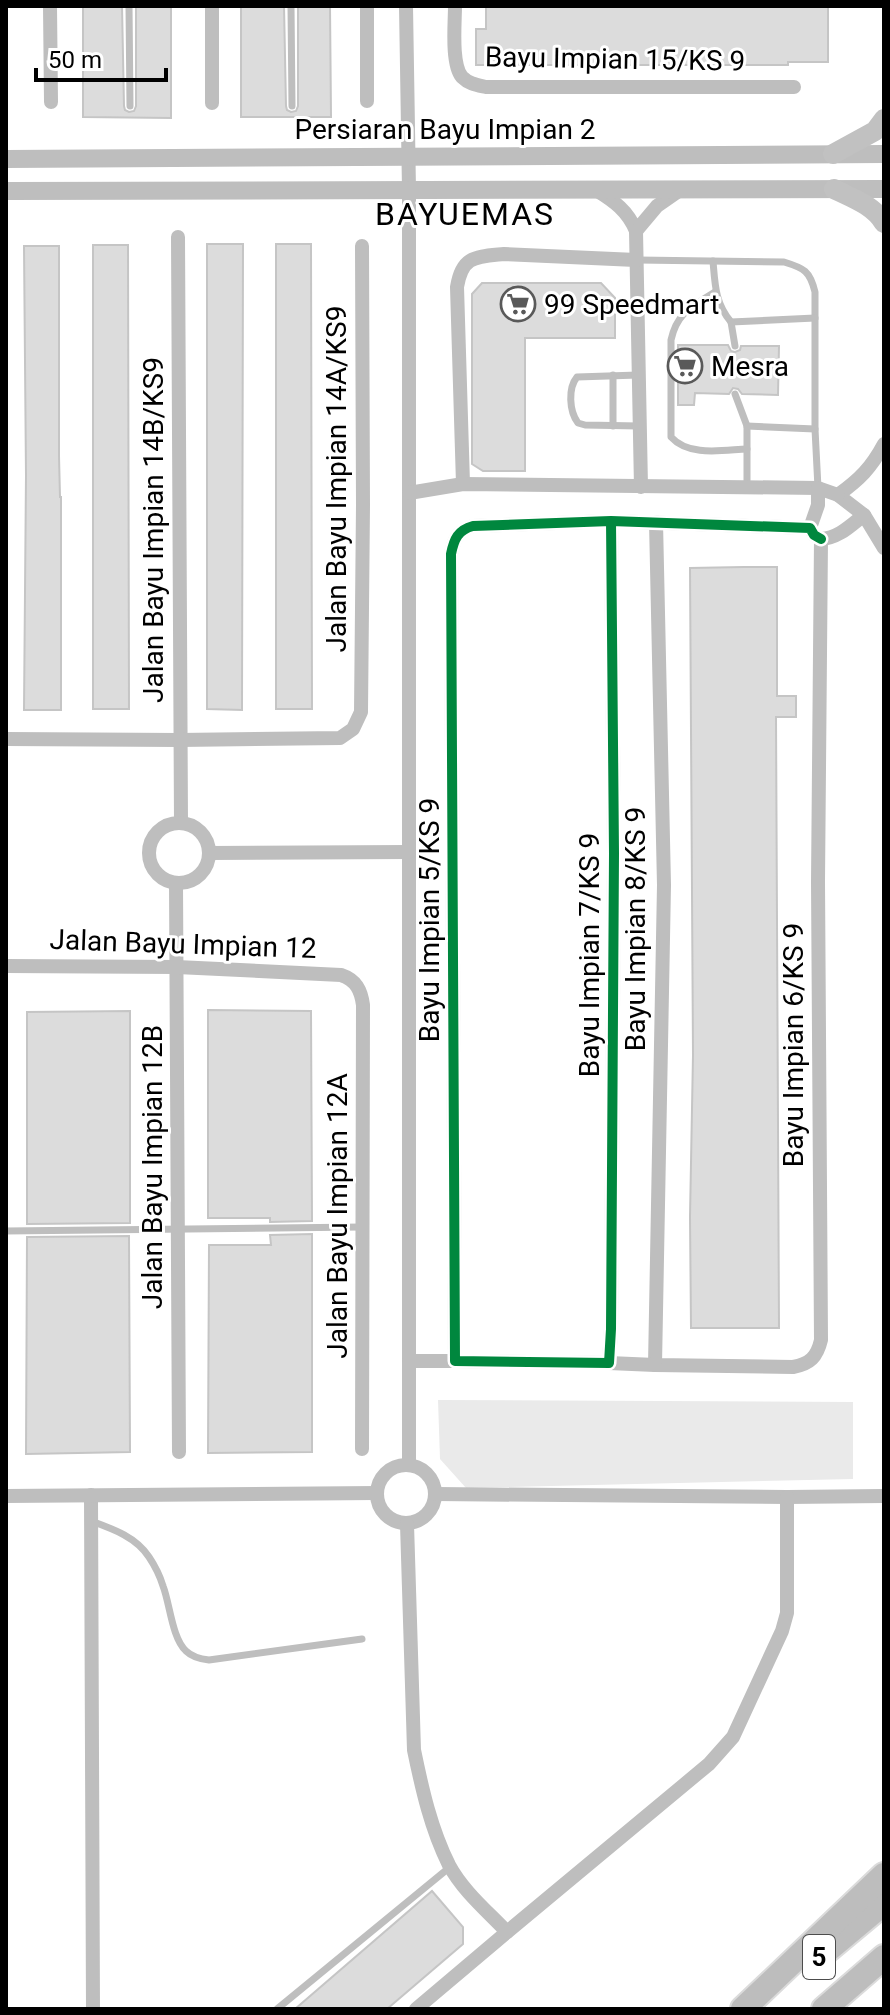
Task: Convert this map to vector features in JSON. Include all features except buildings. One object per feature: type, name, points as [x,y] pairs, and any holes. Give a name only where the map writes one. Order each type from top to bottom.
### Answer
[{"type":"highway","points":[[743,2009],[884,1875]]},
{"type":"highway","name":"5","points":[[753,2009],[884,1903]]},
{"type":"highway","name":"5","points":[[824,2009],[884,1957]]},
{"type":"highway","points":[[850,1985],[884,1979]]},
{"type":"main road","points":[[833,154],[875,131],[884,119]]},
{"type":"main road","points":[[834,189],[861,202],[884,223]]},
{"type":"street","points":[[50,6],[51,102]]},
{"type":"street","points":[[212,6],[212,103]]},
{"type":"street","points":[[367,6],[367,101]]},
{"type":"street","points":[[406,6],[409,190],[409,1464]]},
{"type":"street","name":"Bayu Impian 15/KS 9","points":[[455,6],[459,74],[470,83],[486,87],[794,87]]},
{"type":"street","name":"Persiaran Bayu Impian 2","points":[[6,159],[884,154]]},
{"type":"street","points":[[6,191],[884,189]]},
{"type":"street","points":[[596,190],[624,210],[636,231],[641,487]]},
{"type":"street","points":[[636,231],[657,206],[680,190]]},
{"type":"street","name":"Jalan Bayu Impian 14B/KS9","points":[[178,237],[181,822]]},
{"type":"street","name":"Jalan Bayu Impian 14A/KS9","points":[[179,740],[340,738],[353,729],[361,712],[362,246]]},
{"type":"street","points":[[463,484],[457,287],[460,270],[469,261],[504,254],[636,260]]},
{"type":"street","points":[[838,495],[860,480],[884,444]]},
{"type":"street","points":[[409,493],[463,484],[818,488],[838,495],[864,515],[884,548]]},
{"type":"street","points":[[818,488],[818,505],[810,528],[814,535],[830,539],[864,515]]},
{"type":"street","points":[[611,521],[810,528]]},
{"type":"street","name":"Bayu Impian 5/KS 9","points":[[455,1361],[453,542],[459,532],[473,526],[611,521]]},
{"type":"street","name":"Bayu Impian 7/KS 9","points":[[609,1363],[614,869],[611,521]]},
{"type":"street","name":"Bayu Impian 8/KS 9","points":[[655,1365],[664,885],[656,522]]},
{"type":"street","name":"Bayu Impian 6/KS 9","points":[[655,1365],[793,1367],[811,1361],[819,1351],[821,539]]},
{"type":"street","points":[[6,739],[179,740]]},
{"type":"street","points":[[181,822],[199,830],[207,840],[209,853],[205,868],[199,875],[176,883],[156,872],[149,851],[152,839],[159,830],[181,822]]},
{"type":"street","points":[[209,853],[409,852]]},
{"type":"street","name":"Jalan Bayu Impian 12B","points":[[176,883],[179,1452]]},
{"type":"street","name":"Jalan Bayu Impian 12","points":[[6,966],[177,967],[341,975],[356,984]]},
{"type":"street","name":"Jalan Bayu Impian 12A","points":[[356,984],[361,991],[363,1005],[362,1449]]},
{"type":"street","points":[[409,1361],[655,1365]]},
{"type":"street","points":[[409,1464],[431,1477],[436,1494],[430,1511],[416,1522],[407,1524],[389,1518],[382,1511],[377,1493],[378,1483],[390,1468],[409,1464]]},
{"type":"street","points":[[6,1496],[377,1493]]},
{"type":"street","points":[[436,1494],[884,1496]]},
{"type":"street","points":[[91,1495],[93,2009]]},
{"type":"street","points":[[416,2009],[709,1764],[733,1737],[782,1631],[787,1613],[787,1497]]},
{"type":"street","points":[[407,1524],[414,1750],[420,1782],[450,1867],[474,1899],[507,1932]]},
{"type":"lane","points":[[129,6],[130,106]]},
{"type":"lane","points":[[291,6],[292,106]]},
{"type":"lane","points":[[636,260],[784,262],[804,270],[812,279],[815,292],[818,488]]},
{"type":"lane","points":[[713,261],[715,292],[722,311],[731,322],[735,346]]},
{"type":"lane","points":[[715,292],[683,313],[674,326],[671,340],[671,437],[678,445],[688,449],[747,449]]},
{"type":"lane","points":[[731,322],[815,318]]},
{"type":"lane","points":[[638,375],[582,375],[573,380],[571,386],[571,412],[578,423],[585,425],[640,426]]},
{"type":"lane","points":[[613,375],[613,426]]},
{"type":"lane","points":[[735,394],[747,426],[747,488]]},
{"type":"lane","points":[[747,426],[815,429]]},
{"type":"lane","points":[[6,1231],[362,1227]]},
{"type":"lane","points":[[91,1521],[120,1531],[148,1555],[164,1586],[178,1640],[191,1655],[209,1660],[362,1639]]},
{"type":"lane","points":[[277,2009],[450,1867]]},
{"type":"shaded area","points":[[438,1400],[853,1402],[853,1479],[466,1488],[440,1459]]},
{"type":"cycle path","points":[[611,521],[614,853],[609,1363],[455,1361],[451,554],[455,540],[460,533],[473,526],[611,521],[810,528],[821,539]]},
{"type":"place","name":"99 Speedmart","points":[[518,304]]},
{"type":"place","name":"Mesra","points":[[685,366]]},
{"type":"district","name":"BAYUEMAS","points":[[465,214]]}]
